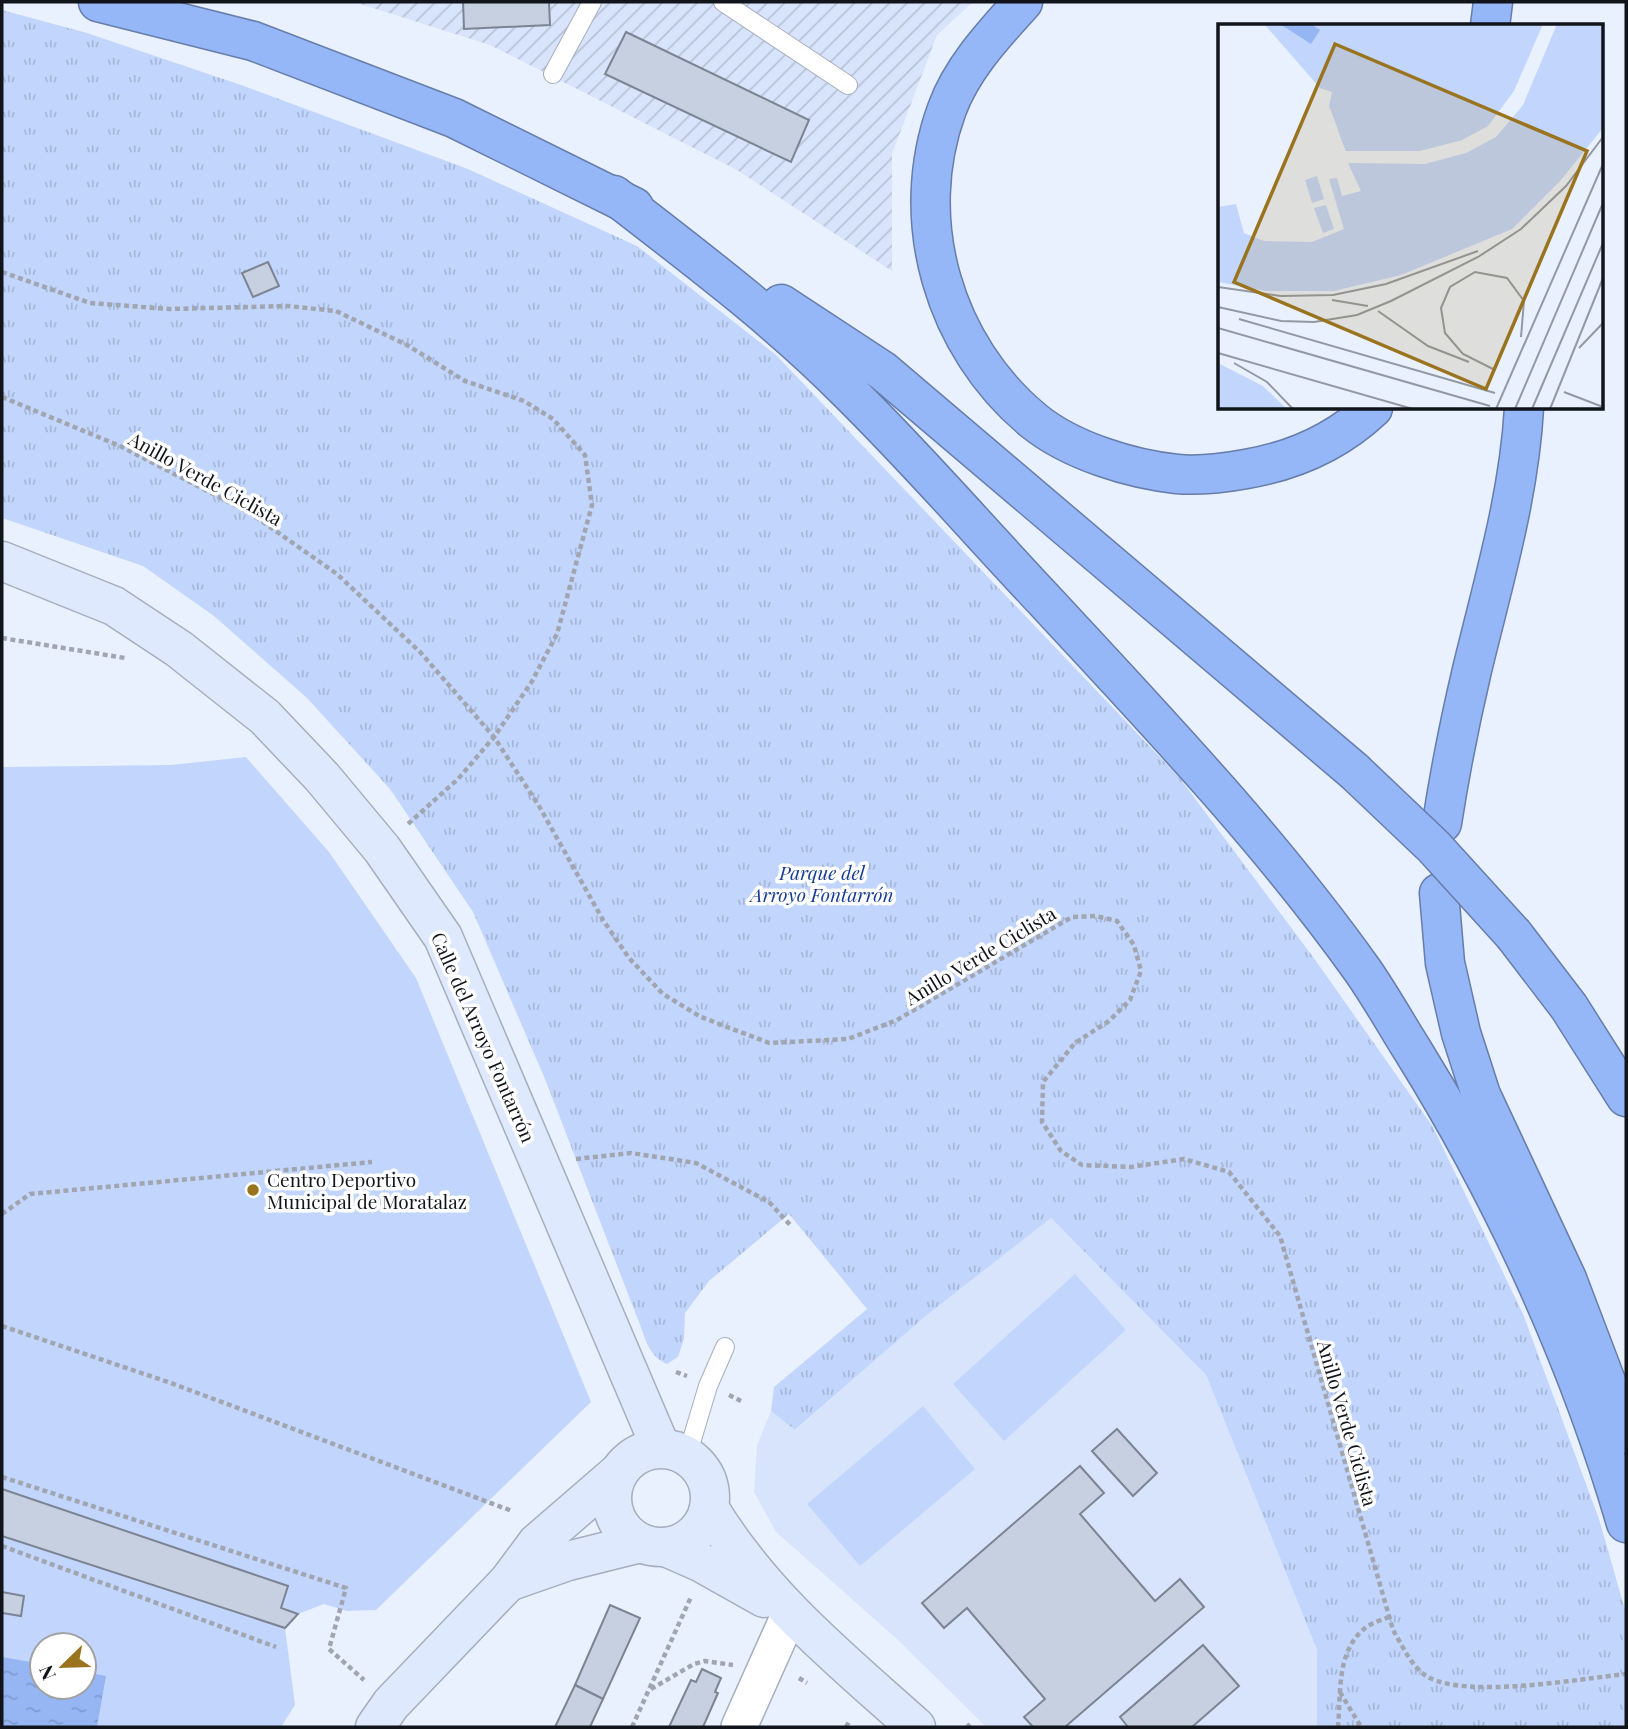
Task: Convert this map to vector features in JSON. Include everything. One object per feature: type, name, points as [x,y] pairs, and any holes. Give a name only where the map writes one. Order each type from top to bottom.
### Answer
[{"type":"highway","points":[[98,2],[253,41],[454,118],[614,195],[883,371],[1354,771],[1434,847],[1514,934],[1569,1007],[1626,1097]]},
{"type":"highway","points":[[1023,2],[993,35],[968,69],[947,108],[934,156],[929,211],[938,267],[952,311],[974,354],[1000,390],[1036,423],[1078,447],[1126,465],[1179,474],[1225,472],[1273,464],[1319,446],[1370,410]]},
{"type":"highway","points":[[1490,24],[1494,2]]},
{"type":"highway","points":[[1494,2],[1497,24]]},
{"type":"highway","points":[[614,195],[760,309],[849,392],[1141,704],[1247,822],[1364,973],[1456,1120],[1502,1209],[1544,1300],[1593,1422],[1626,1523]]},
{"type":"highway","points":[[1442,822],[1453,751],[1505,543],[1522,442],[1524,410]]},
{"type":"highway","points":[[1439,893],[1445,963],[1461,1033],[1481,1095],[1567,1279],[1626,1434]]},
{"type":"street","name":"Calle del Arroyo Fontarrón","points":[[2,561],[114,606],[179,649],[265,717],[322,777],[382,849],[443,937],[674,1452]]},
{"type":"street","points":[[508,1582],[568,1561],[653,1545],[680,1544],[693,1535],[703,1523],[709,1508],[708,1485],[704,1474],[674,1452],[636,1455],[626,1462],[613,1484],[611,1503],[617,1521],[628,1535],[653,1545],[711,1567],[790,1613]]},
{"type":"street","points":[[375,1727],[391,1704],[508,1582],[537,1543],[618,1473]]},
{"type":"street","points":[[709,1508],[743,1559],[790,1613],[916,1727]]},
{"type":"street","points":[[739,1727],[790,1613]]},
{"type":"lane","points":[[553,74],[592,2]]},
{"type":"lane","points":[[723,2],[848,85]]},
{"type":"lane","points":[[674,1452],[725,1347]]},
{"type":"path","points":[[2,272],[90,303],[169,309],[288,306],[336,311],[407,345],[465,381],[524,401],[553,419],[585,455],[593,506],[557,634],[531,683],[494,737],[458,779],[407,824]]},
{"type":"path","name":"Anillo Verde Ciclista","points":[[2,397],[120,446],[250,513],[337,574],[421,653],[494,737],[539,806],[603,920],[629,958],[663,994],[691,1012],[769,1043],[848,1039],[897,1020],[1072,917],[1096,916],[1117,921],[1134,945],[1141,971],[1130,1000],[1110,1021],[1075,1043],[1043,1082],[1042,1122],[1061,1151],[1082,1165],[1130,1167],[1184,1159],[1229,1172],[1280,1236],[1393,1630],[1410,1658],[1427,1676],[1458,1687],[1505,1687],[1626,1674]]},
{"type":"path","points":[[2,638],[129,658]]},
{"type":"path","points":[[563,1160],[631,1153],[696,1163],[769,1202],[792,1227]]},
{"type":"path","points":[[2,1214],[30,1194],[372,1162]]},
{"type":"path","points":[[2,1326],[171,1383],[512,1511]]},
{"type":"path","points":[[676,1372],[688,1376]]},
{"type":"path","points":[[2,1477],[346,1588],[330,1649],[362,1678]]},
{"type":"path","points":[[2,1546],[276,1647]]},
{"type":"path","points":[[632,1727],[694,1591]]},
{"type":"path","points":[[1338,1727],[1341,1670],[1350,1650],[1364,1629],[1390,1617]]},
{"type":"path","points":[[648,1691],[694,1664],[705,1661],[739,1666]]},
{"type":"path","points":[[1340,1691],[1361,1727]]},
{"type":"path","points":[[846,1727],[850,1720]]},
{"type":"shaded area","points":[[354,2],[973,2],[937,35],[892,154],[892,271],[737,170],[490,45]]},
{"type":"shaded area","points":[[1051,1218],[1206,1375],[1317,1650],[1317,1727],[986,1727],[896,1638],[776,1532],[754,1492],[757,1445],[771,1411],[796,1430],[927,1315]]},
{"type":"green space","name":"Parque del Arroyo Fontarrón","points":[[2,10],[87,33],[241,85],[468,169],[637,246],[776,355],[1179,777],[1316,961],[1433,1127],[1523,1314],[1599,1519],[1626,1613],[1626,1727],[1317,1727],[1317,1650],[1206,1375],[1051,1218],[927,1315],[795,1430],[771,1411],[774,1387],[867,1309],[789,1214],[709,1281],[685,1313],[684,1339],[678,1357],[667,1364],[656,1357],[644,1337],[545,1079],[473,912],[390,789],[307,698],[214,616],[143,566],[2,518]]},
{"type":"green space","name":"Centro Deportivo Municipal de Moratalaz","points":[[246,757],[329,852],[416,978],[591,1402],[376,1610],[347,1611],[324,1604],[298,1614],[285,1628],[295,1705],[281,1727],[2,1727],[2,767],[171,765]]},
{"type":"green space","points":[[1075,1274],[1126,1330],[1004,1441],[953,1384]]},
{"type":"green space","points":[[923,1406],[975,1469],[860,1566],[807,1504]]},
{"type":"water","points":[[2,1657],[28,1662],[28,1701],[98,1701],[98,1675],[106,1676],[97,1727],[2,1726]]},
{"type":"building","points":[[463,2],[549,2],[550,25],[464,29]]},
{"type":"building","points":[[626,32],[809,120],[791,162],[605,74]]},
{"type":"building","points":[[268,262],[279,286],[253,297],[242,273]]},
{"type":"building","points":[[1117,1429],[1157,1473],[1133,1496],[1092,1451]]},
{"type":"building","points":[[1080,1466],[1104,1493],[1080,1514],[1155,1601],[1180,1579],[1204,1607],[1065,1727],[1033,1727],[1024,1717],[1045,1699],[967,1608],[944,1628],[922,1603]]},
{"type":"building","points":[[2,1489],[288,1586],[281,1608],[298,1614],[285,1628],[2,1536]]},
{"type":"building","points":[[2,1592],[24,1596],[21,1616],[2,1613]]},
{"type":"building","points":[[610,1605],[640,1618],[603,1699],[575,1685]]},
{"type":"building","points":[[1203,1645],[1239,1686],[1192,1727],[1128,1727],[1120,1717]]},
{"type":"building","points":[[702,1669],[721,1678],[715,1692],[718,1693],[703,1727],[669,1727],[691,1680],[696,1682]]},
{"type":"building","points":[[575,1685],[603,1699],[590,1727],[555,1727]]},
{"type":"place","name":"Centro Deportivo Municipal de Moratalaz","points":[[253,1190]]}]
